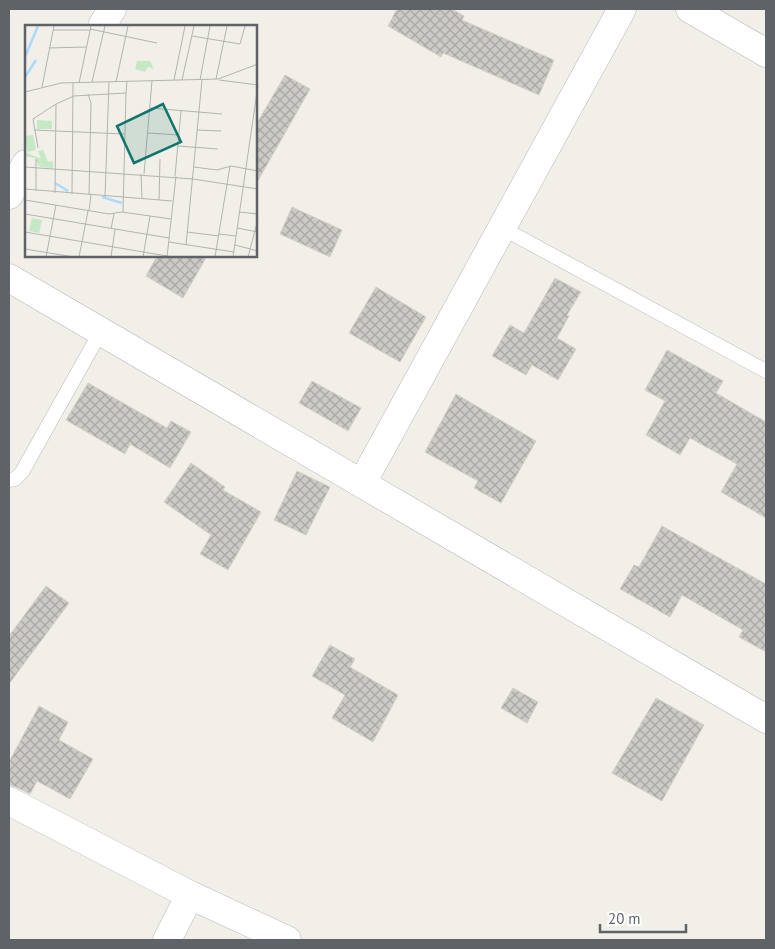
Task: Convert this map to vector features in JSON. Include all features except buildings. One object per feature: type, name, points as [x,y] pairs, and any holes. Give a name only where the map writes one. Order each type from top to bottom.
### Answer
[{"type":"street","points":[[103,25],[112,9]]},
{"type":"street","points":[[362,483],[622,9]]},
{"type":"street","points":[[690,9],[766,53]]},
{"type":"street","points":[[9,195],[25,166]]},
{"type":"street","points":[[9,278],[766,719]]},
{"type":"street","points":[[9,802],[190,895],[287,940]]},
{"type":"street","points":[[167,940],[190,895]]},
{"type":"lane","points":[[502,228],[766,371]]},
{"type":"lane","points":[[9,480],[15,479],[22,472],[101,331]]}]
